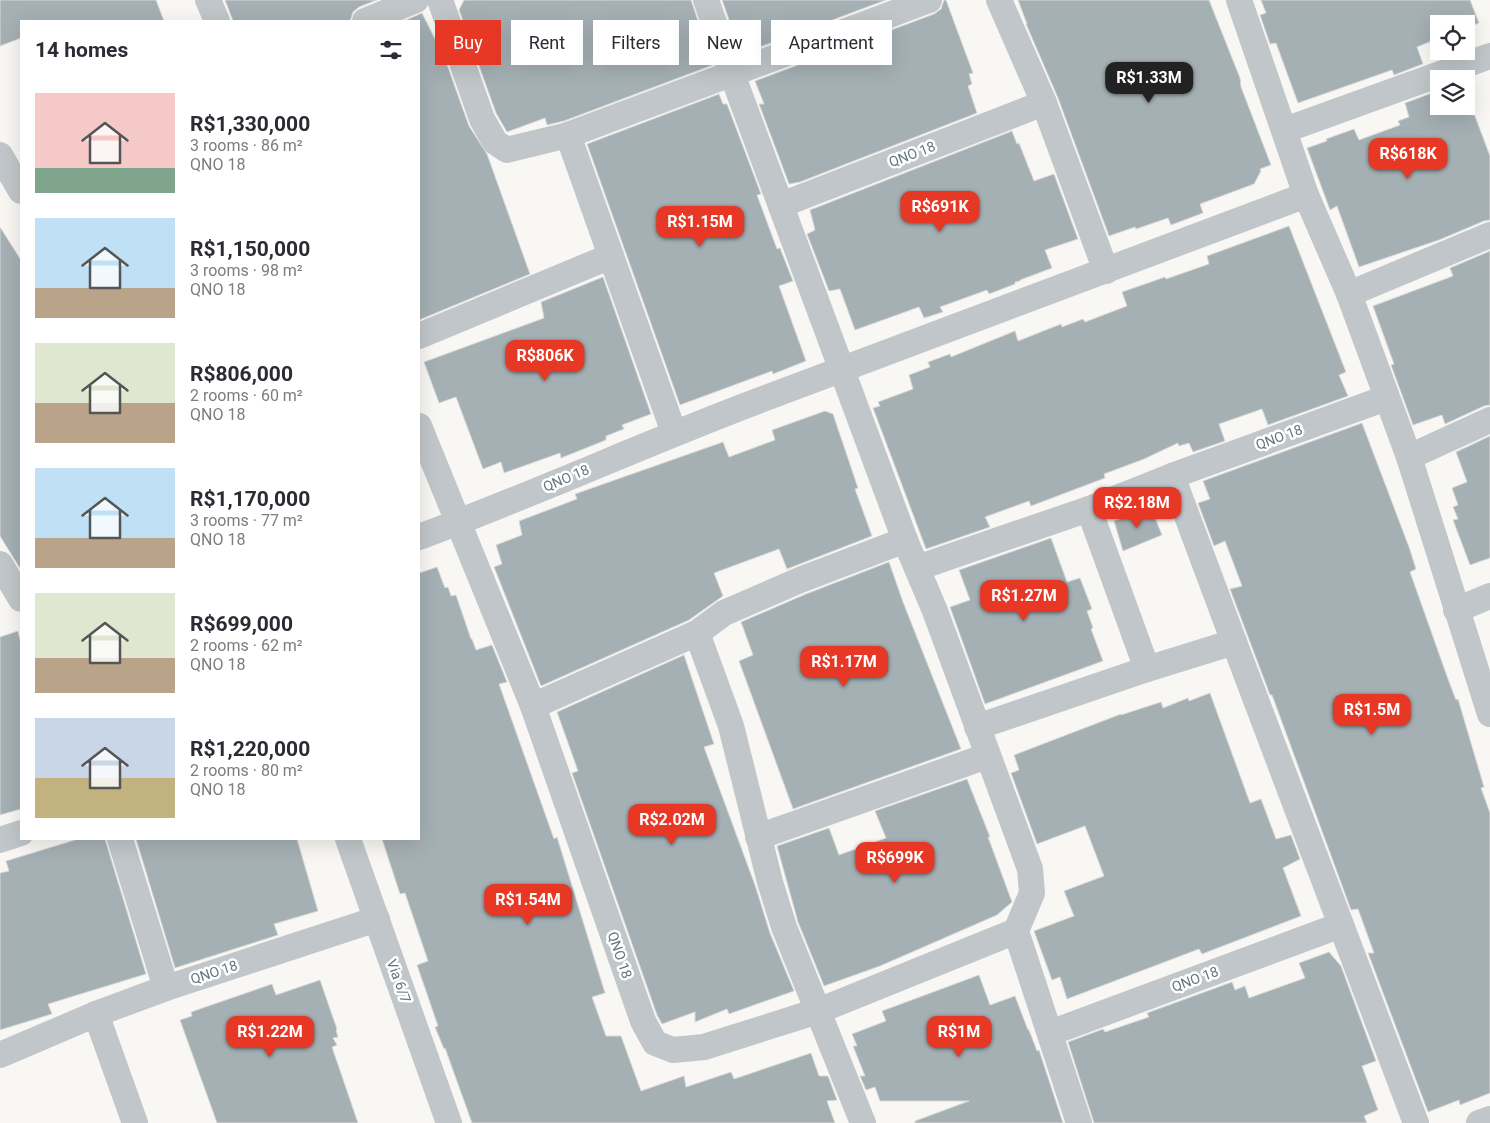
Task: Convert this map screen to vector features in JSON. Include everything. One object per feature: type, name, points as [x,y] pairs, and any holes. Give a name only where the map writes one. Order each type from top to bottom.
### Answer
[{"type":"street","points":[[208,0],[217,20]]},
{"type":"street","points":[[367,20],[416,0]]},
{"type":"street","points":[[440,0],[482,119],[496,142],[507,150],[568,136],[930,0]]},
{"type":"street","points":[[706,0],[905,540],[935,611],[976,727],[1030,869],[1032,893],[1016,931],[1080,1123]]},
{"type":"street","points":[[999,0],[1044,103],[1106,271]]},
{"type":"street","points":[[1239,0],[1306,195],[1349,294],[1409,456],[1490,714]]},
{"type":"street","points":[[1284,130],[1490,56]]},
{"type":"street","name":"QNO 18","points":[[781,204],[1044,103]]},
{"type":"street","points":[[568,136],[674,433]]},
{"type":"street","name":"QNO 18","points":[[420,537],[458,523],[674,433],[842,368],[1306,195]]},
{"type":"street","points":[[1349,294],[1490,235]]},
{"type":"street","points":[[420,336],[611,256]]},
{"type":"street","name":"QNO 18","points":[[917,568],[1089,509],[1172,476],[1386,398]]},
{"type":"street","points":[[1409,456],[1490,420]]},
{"type":"street","name":"QNO 18","points":[[420,428],[533,706],[643,1021],[655,1043],[672,1050],[704,1047],[818,1011],[1016,931]]},
{"type":"street","points":[[1172,476],[1416,1123]]},
{"type":"street","points":[[1089,509],[1147,668]]},
{"type":"street","points":[[533,706],[697,633],[724,613],[800,580],[905,540]]},
{"type":"street","points":[[0,564],[20,597]]},
{"type":"street","points":[[1456,610],[1490,596]]},
{"type":"street","points":[[697,633],[731,726],[758,837],[784,927],[863,1123]]},
{"type":"street","points":[[976,727],[1147,668],[1234,642]]},
{"type":"street","points":[[758,837],[987,756]]},
{"type":"street","points":[[0,840],[20,834]]},
{"type":"street","points":[[120,840],[166,988]]},
{"type":"street","name":"Via 6/7","points":[[348,840],[449,1123]]},
{"type":"street","name":"QNO 18","points":[[0,1055],[96,1014],[166,988],[377,919]]},
{"type":"street","name":"QNO 18","points":[[1050,1033],[1341,925]]},
{"type":"street","points":[[96,1014],[135,1123]]},
{"type":"street","points":[[1479,1123],[1490,1119]]},
{"type":"building","points":[[0,0],[156,0],[164,20],[20,20],[20,38],[0,46]]},
{"type":"building","points":[[225,0],[377,0],[359,7],[353,12],[350,20],[233,20]]},
{"type":"building","points":[[464,0],[691,0],[698,20],[689,20],[689,65],[713,65],[564,121],[547,125],[545,118],[507,132],[496,113],[479,65],[501,65],[501,20],[463,20],[459,10]]},
{"type":"building","points":[[722,0],[886,0],[832,20],[771,20],[771,43],[761,47],[761,20],[729,20]]},
{"type":"building","points":[[944,0],[946,0],[973,73],[969,74],[972,84],[968,86],[977,113],[800,182],[789,184],[759,104],[764,104],[755,81],[798,65],[892,65],[892,30],[934,14],[941,9]]},
{"type":"building","points":[[1018,0],[1209,0],[1240,78],[1241,87],[1271,165],[1260,169],[1261,171],[1254,184],[1200,204],[1203,213],[1171,225],[1168,218],[1109,236],[1058,98],[1026,24]]},
{"type":"building","points":[[1261,0],[1470,0],[1479,23],[1475,25],[1475,15],[1430,15],[1430,42],[1417,47],[1423,64],[1394,75],[1392,70],[1298,103],[1276,43],[1270,44],[1260,15],[1266,13]]},
{"type":"building","points":[[422,13],[435,39],[435,65],[447,65],[469,126],[487,154],[530,274],[420,320],[420,20],[406,20]]},
{"type":"building","points":[[719,94],[723,104],[727,104],[761,194],[757,195],[777,249],[780,248],[793,281],[779,286],[806,361],[773,374],[772,371],[680,405],[587,144]]},
{"type":"building","points":[[1430,94],[1430,115],[1475,115],[1490,156],[1490,220],[1439,240],[1359,267],[1337,206],[1330,210],[1307,148],[1354,129],[1359,140],[1400,125],[1398,121],[1409,117],[1405,103]]},
{"type":"building","points":[[1012,131],[1017,144],[1019,143],[1034,181],[1054,174],[1078,239],[1045,250],[1052,268],[1015,282],[1015,284],[989,294],[987,290],[940,307],[943,312],[924,318],[919,307],[855,330],[840,289],[829,291],[807,234],[815,230],[810,210]]},
{"type":"building","points":[[1289,226],[1346,372],[1339,375],[1348,396],[1268,425],[1262,409],[1219,424],[1225,441],[1193,452],[1189,443],[1179,446],[1178,443],[1144,459],[1104,474],[1105,478],[1031,506],[1029,501],[985,517],[990,527],[926,549],[873,408],[880,406],[878,402],[913,389],[909,375],[930,367],[928,362],[950,354],[951,357],[1015,331],[1018,341],[1061,324],[1062,327],[1083,319],[1085,322],[1127,306],[1122,292],[1209,264],[1207,256]]},
{"type":"building","points":[[0,227],[20,258],[20,568],[0,536]]},
{"type":"building","points":[[1490,251],[1490,405],[1445,424],[1442,415],[1413,425],[1391,365],[1394,364],[1373,306],[1453,276],[1450,268]]},
{"type":"building","points":[[603,277],[651,414],[622,425],[624,429],[606,436],[606,440],[561,458],[560,453],[504,473],[501,462],[483,469],[456,397],[439,403],[424,362],[544,318],[541,302]]},
{"type":"building","points":[[825,411],[833,414],[858,488],[855,489],[872,536],[787,569],[779,549],[714,573],[723,596],[689,620],[541,686],[494,567],[502,564],[496,545],[522,535],[519,521],[577,499],[575,494],[723,442],[729,457],[775,440],[772,430]]},
{"type":"building","points":[[1362,423],[1409,547],[1416,569],[1410,572],[1448,679],[1456,700],[1458,699],[1484,787],[1481,788],[1490,813],[1490,1093],[1460,1105],[1459,1100],[1428,1112],[1368,953],[1374,953],[1358,909],[1351,910],[1272,695],[1270,695],[1230,589],[1242,586],[1225,541],[1214,546],[1198,503],[1210,499],[1203,481]]},
{"type":"building","points":[[1490,436],[1490,558],[1470,565],[1453,520],[1458,519],[1453,507],[1458,505],[1452,488],[1467,482],[1456,452]]},
{"type":"building","points":[[1151,508],[1162,535],[1123,551],[1114,521]]},
{"type":"building","points":[[1051,538],[1067,582],[1080,578],[1092,609],[1087,611],[1093,628],[1091,629],[1103,661],[985,704],[950,607],[970,600],[959,570]]},
{"type":"building","points":[[889,562],[961,749],[793,809],[739,661],[753,655],[741,622],[806,594]]},
{"type":"building","points":[[437,567],[445,588],[448,587],[451,596],[456,595],[476,650],[492,645],[507,682],[499,684],[554,839],[557,837],[605,993],[592,997],[606,1036],[621,1036],[641,1091],[684,1076],[686,1087],[731,1072],[734,1079],[811,1053],[819,1076],[828,1076],[837,1100],[827,1101],[835,1123],[472,1123],[445,1048],[435,1027],[438,1026],[417,965],[428,961],[405,893],[400,894],[382,840],[420,840],[420,573]]},
{"type":"building","points":[[18,631],[20,640],[20,809],[0,815],[0,637]]},
{"type":"building","points":[[684,655],[714,744],[704,747],[755,885],[770,933],[794,991],[729,1014],[727,1009],[695,1022],[695,1012],[662,1024],[657,1015],[572,773],[578,771],[557,712]]},
{"type":"building","points":[[1210,693],[1250,803],[1261,799],[1276,839],[1291,835],[1300,859],[1283,868],[1301,916],[1202,954],[1199,949],[1067,999],[1060,977],[1052,980],[1034,931],[1074,916],[1064,891],[1104,876],[1085,826],[1037,844],[1011,773],[1019,770],[1014,755],[1121,714],[1161,702],[1163,708],[1188,698],[1189,701]]},
{"type":"building","points":[[967,779],[990,837],[988,837],[1012,902],[997,915],[880,966],[824,986],[798,922],[777,846],[829,828],[839,855],[886,838],[875,811]]},
{"type":"building","points":[[75,840],[105,840],[146,974],[48,1004],[52,1014],[0,1030],[0,873],[9,871],[6,861]]},
{"type":"building","points":[[136,840],[297,840],[318,911],[274,924],[278,935],[175,968]]},
{"type":"building","points":[[1329,952],[1341,966],[1376,1061],[1362,1066],[1378,1110],[1364,1116],[1367,1123],[1094,1123],[1068,1042],[1103,1029],[1105,1032],[1149,1017],[1147,1013],[1232,982],[1235,990],[1245,986],[1249,998],[1305,978],[1299,963]]},
{"type":"building","points":[[979,975],[990,1005],[1015,996],[1037,1051],[1039,1050],[1063,1123],[915,1123],[915,1121],[969,1101],[880,1101],[875,1087],[866,1090],[860,1076],[865,1076],[853,1046],[857,1046],[852,1034],[886,1021],[882,1011]]},
{"type":"building","points":[[320,980],[337,1029],[338,1037],[333,1038],[337,1045],[332,1047],[358,1123],[217,1123],[180,1020],[192,1016],[191,1012],[272,984],[276,995]]}]
